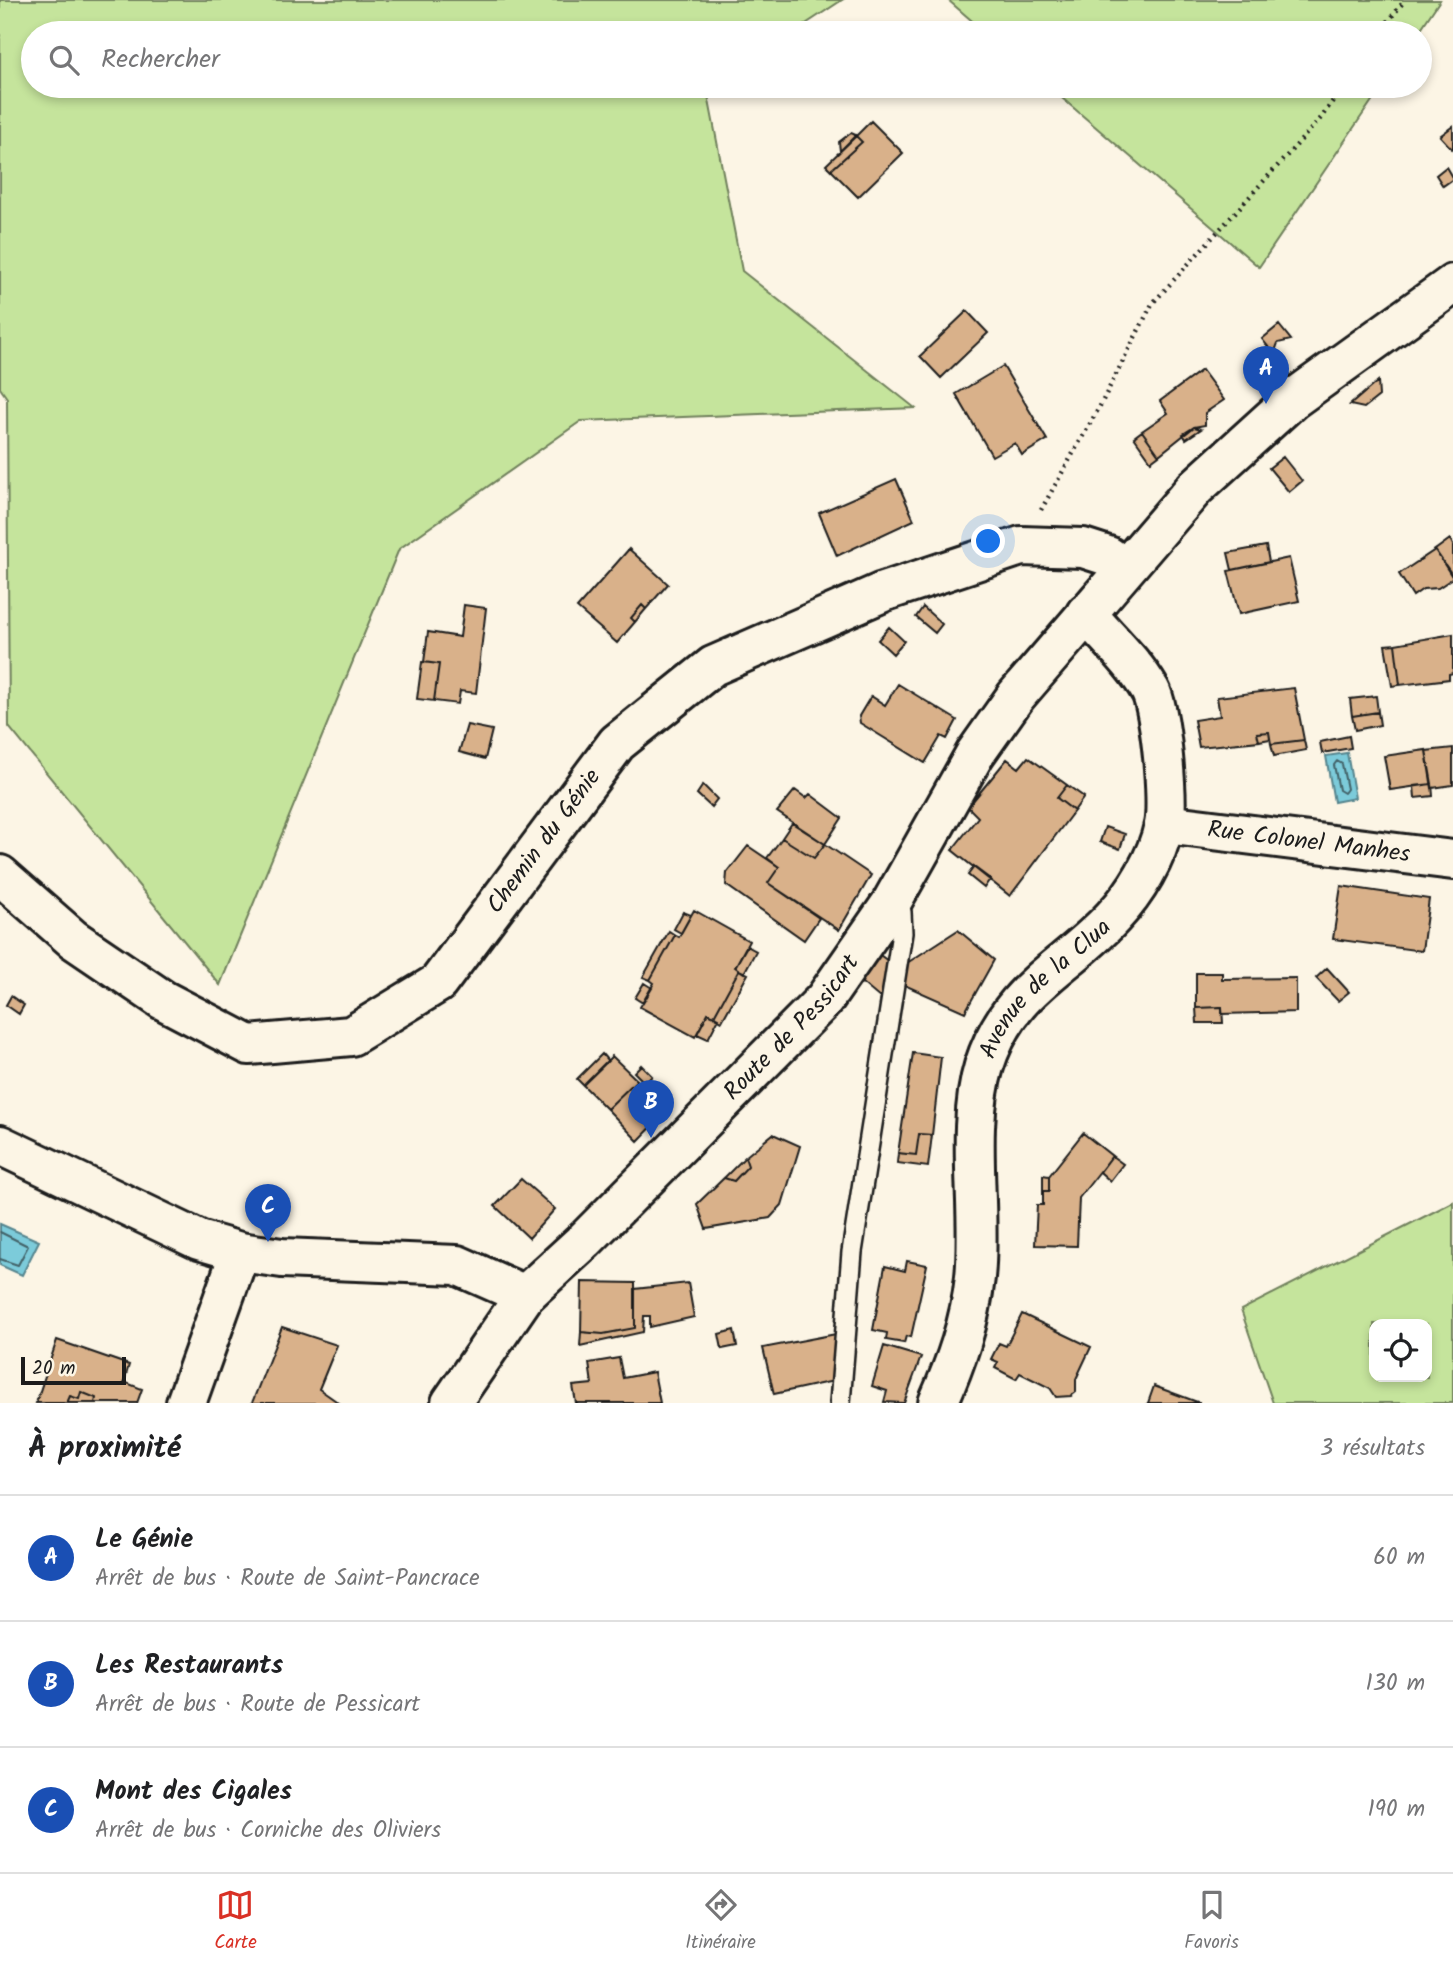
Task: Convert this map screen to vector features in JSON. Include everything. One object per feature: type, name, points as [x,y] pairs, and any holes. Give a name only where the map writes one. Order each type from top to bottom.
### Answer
[{"type":"street","name":"Route de Pessicart","points":[[452,1403],[525,1295],[585,1240],[824,999],[890,905],[975,754],[1016,696],[1195,488],[1263,424],[1453,284]]},
{"type":"street","name":"Chemin du Génie","points":[[0,875],[73,939],[163,1000],[248,1045],[351,1037],[438,983],[617,743],[713,666],[883,592],[1021,546],[1083,548],[1108,556],[1125,568]]},
{"type":"street","name":"Avenue de la Clua","points":[[938,1403],[963,1344],[975,1276],[977,1113],[984,1068],[1001,1025],[1035,983],[1113,917],[1148,869],[1165,824],[1161,730],[1152,692],[1131,662],[1086,612]]},
{"type":"street","name":"Rue Colonel Manhes","points":[[1165,824],[1453,860]]},
{"type":"street","points":[[0,1145],[199,1241],[240,1252],[282,1258],[457,1265],[525,1295]]},
{"type":"street","points":[[186,1403],[240,1252]]},
{"type":"lane","points":[[840,1403],[852,1252],[902,933],[901,912],[890,905]]},
{"type":"path","points":[[1388,21],[1405,0]]},
{"type":"path","points":[[1021,546],[1100,405],[1152,303],[1321,118],[1335,98]]},
{"type":"green space","points":[[0,0],[842,0],[810,21],[21,21],[21,98],[709,98],[742,271],[915,408],[581,421],[399,549],[220,985],[9,727],[7,398],[0,388]]},
{"type":"green space","points":[[948,0],[1440,0],[1426,21],[972,21]]},
{"type":"green space","points":[[1062,98],[1374,98],[1259,267]]},
{"type":"green space","points":[[1453,1202],[1453,1403],[1273,1403],[1241,1310]]},
{"type":"water","points":[[1347,753],[1355,798],[1334,802],[1326,756]]},
{"type":"water","points":[[0,1224],[39,1241],[22,1275],[0,1265]]},
{"type":"building","points":[[871,121],[903,153],[858,197],[831,170],[862,142],[856,136]]},
{"type":"building","points":[[1453,126],[1453,148],[1452,149],[1440,136]]},
{"type":"building","points":[[851,133],[856,135],[840,151],[839,142]]},
{"type":"building","points":[[856,136],[862,142],[831,170],[826,165]]},
{"type":"building","points":[[1446,167],[1453,179],[1443,186],[1436,175]]},
{"type":"building","points":[[967,311],[988,333],[941,378],[920,356]]},
{"type":"building","points":[[1279,325],[1291,340],[1278,343],[1274,354],[1262,339]]},
{"type":"building","points":[[1003,366],[1047,440],[1022,455],[1015,443],[992,456],[956,394]]},
{"type":"building","points":[[1202,370],[1224,400],[1205,413],[1205,425],[1194,427],[1159,455],[1142,431],[1168,413],[1160,401]]},
{"type":"building","points":[[1378,381],[1379,396],[1364,408],[1350,405]]},
{"type":"building","points":[[1194,427],[1201,429],[1186,439],[1183,434]]},
{"type":"building","points":[[1142,431],[1159,455],[1151,461],[1134,437]]},
{"type":"building","points":[[1283,457],[1302,481],[1289,492],[1269,468]]},
{"type":"building","points":[[896,479],[914,520],[837,556],[819,513]]},
{"type":"building","points":[[1450,539],[1453,545],[1453,576],[1435,550]]},
{"type":"building","points":[[1266,546],[1269,562],[1232,570],[1228,553]]},
{"type":"building","points":[[629,549],[668,584],[646,609],[642,605],[631,618],[635,622],[617,643],[577,608]]},
{"type":"building","points":[[1435,550],[1453,578],[1438,588],[1423,589],[1413,596],[1399,574]]},
{"type":"building","points":[[1289,558],[1299,601],[1239,614],[1228,571]]},
{"type":"building","points":[[464,605],[486,608],[476,693],[460,691],[458,704],[434,701],[439,664],[424,662],[428,632],[460,637]]},
{"type":"building","points":[[642,605],[646,609],[635,622],[631,618]]},
{"type":"building","points":[[923,607],[942,624],[935,633],[916,617]]},
{"type":"building","points":[[889,627],[904,641],[893,654],[878,640]]},
{"type":"building","points":[[1453,634],[1453,673],[1449,674],[1449,679],[1400,685],[1395,644]]},
{"type":"building","points":[[1395,644],[1400,685],[1392,686],[1385,645]]},
{"type":"building","points":[[422,662],[439,664],[434,701],[417,699]]},
{"type":"building","points":[[898,684],[957,720],[947,739],[941,736],[925,763],[860,723],[859,716],[871,696],[885,705]]},
{"type":"building","points":[[1294,688],[1304,740],[1271,744],[1269,732],[1257,733],[1259,741],[1199,747],[1194,720],[1220,716],[1217,697]]},
{"type":"building","points":[[1376,696],[1378,712],[1352,716],[1350,699]]},
{"type":"building","points":[[1378,712],[1380,725],[1355,730],[1352,716]]},
{"type":"building","points":[[467,725],[492,730],[485,759],[459,752]]},
{"type":"building","points":[[1269,732],[1270,739],[1259,741],[1257,733]]},
{"type":"building","points":[[1349,736],[1351,748],[1322,753],[1320,742]]},
{"type":"building","points":[[1304,740],[1306,750],[1274,756],[1271,744]]},
{"type":"building","points":[[1453,748],[1453,785],[1432,788],[1426,751]]},
{"type":"building","points":[[1426,750],[1432,784],[1390,790],[1384,756]]},
{"type":"building","points":[[1028,757],[1067,785],[1057,798],[1074,811],[1010,896],[952,850],[978,817],[968,807],[1007,759],[1019,768]]},
{"type":"building","points":[[1432,784],[1433,796],[1415,798],[1414,786]]},
{"type":"building","points":[[703,785],[717,799],[711,807],[697,794]]},
{"type":"building","points":[[1067,785],[1084,797],[1074,811],[1057,798]]},
{"type":"building","points":[[795,790],[806,798],[810,794],[842,818],[825,844],[777,812]]},
{"type":"building","points":[[792,823],[825,844],[814,858],[782,838]]},
{"type":"building","points":[[1105,827],[1125,834],[1120,849],[1100,842]]},
{"type":"building","points":[[782,838],[814,858],[825,844],[871,875],[839,930],[768,883],[779,867],[767,858]]},
{"type":"building","points":[[748,846],[779,867],[768,883],[819,918],[804,940],[726,885],[727,873]]},
{"type":"building","points":[[974,867],[990,879],[984,888],[968,875]]},
{"type":"building","points":[[1341,886],[1429,899],[1422,951],[1333,939]]},
{"type":"building","points":[[694,910],[749,941],[735,967],[739,970],[714,1016],[708,1013],[695,1037],[640,1007],[654,983],[650,980],[675,935],[679,937]]},
{"type":"building","points":[[683,912],[691,915],[681,933],[674,929]]},
{"type":"building","points":[[958,930],[994,960],[965,1012],[902,984],[907,963]]},
{"type":"building","points":[[669,931],[675,935],[650,980],[643,977]]},
{"type":"building","points":[[747,946],[756,951],[744,973],[735,967]]},
{"type":"building","points":[[877,953],[888,961],[881,999],[856,978]]},
{"type":"building","points":[[1327,968],[1349,992],[1338,1001],[1316,978]]},
{"type":"building","points":[[739,970],[748,974],[722,1021],[714,1016]]},
{"type":"building","points":[[1196,973],[1222,973],[1222,979],[1296,978],[1296,1012],[1222,1014],[1222,1007],[1196,1008]]},
{"type":"building","points":[[644,983],[652,988],[643,1003],[635,998]]},
{"type":"building","points":[[11,996],[24,1005],[19,1014],[6,1005]]},
{"type":"building","points":[[1222,1007],[1223,1023],[1197,1023],[1196,1008]]},
{"type":"building","points":[[708,1013],[719,1018],[708,1039],[697,1034]]},
{"type":"building","points":[[913,1053],[941,1057],[932,1135],[919,1134],[916,1155],[898,1153]]},
{"type":"building","points":[[602,1054],[608,1061],[583,1085],[577,1079]]},
{"type":"building","points":[[612,1056],[637,1080],[607,1109],[583,1085]]},
{"type":"building","points":[[641,1065],[652,1076],[645,1083],[634,1072]]},
{"type":"building","points":[[637,1080],[667,1111],[638,1141],[607,1109]]},
{"type":"building","points":[[1083,1133],[1112,1156],[1079,1198],[1077,1246],[1035,1245],[1037,1205],[1043,1205],[1043,1191],[1049,1191],[1049,1176]]},
{"type":"building","points":[[773,1134],[800,1146],[782,1205],[770,1218],[706,1229],[697,1204],[724,1178],[734,1181],[748,1166],[745,1157]]},
{"type":"building","points":[[919,1134],[932,1135],[928,1167],[897,1163],[898,1153],[916,1155]]},
{"type":"building","points":[[1112,1156],[1123,1164],[1110,1181],[1100,1172]]},
{"type":"building","points":[[745,1157],[748,1166],[734,1181],[724,1178]]},
{"type":"building","points":[[1043,1175],[1049,1176],[1049,1191],[1043,1191]]},
{"type":"building","points":[[521,1179],[555,1209],[529,1238],[495,1206]]},
{"type":"building","points":[[907,1261],[927,1265],[911,1337],[906,1336],[904,1343],[886,1340],[887,1333],[873,1330],[885,1266],[905,1271]]},
{"type":"building","points":[[582,1282],[635,1283],[635,1328],[603,1334],[581,1332]]},
{"type":"building","points":[[688,1283],[694,1317],[650,1327],[650,1316],[644,1316],[643,1332],[580,1346],[581,1332],[603,1334],[635,1328],[635,1289]]},
{"type":"building","points":[[1022,1314],[1091,1347],[1076,1379],[1076,1392],[1071,1396],[1056,1397],[1050,1388],[1020,1373],[1016,1379],[995,1368],[998,1362],[991,1359],[999,1343],[1006,1346]]},
{"type":"building","points":[[282,1327],[337,1345],[319,1389],[339,1403],[252,1403]]},
{"type":"building","points":[[734,1330],[737,1346],[722,1349],[719,1334]]},
{"type":"building","points":[[836,1334],[834,1381],[774,1394],[763,1348]]},
{"type":"building","points":[[57,1340],[129,1365],[124,1382],[142,1389],[137,1403],[95,1403],[96,1398],[81,1392],[79,1399],[70,1396],[67,1403],[36,1403]]},
{"type":"building","points":[[884,1346],[921,1357],[904,1403],[884,1402],[887,1391],[872,1386]]},
{"type":"building","points":[[619,1358],[623,1378],[654,1372],[660,1403],[576,1403],[573,1386],[592,1384],[589,1363]]},
{"type":"building","points":[[1154,1386],[1200,1403],[1148,1403]]},
{"type":"building","points":[[81,1392],[96,1398],[95,1403],[67,1403],[70,1396],[79,1399]]},
{"type":"place","name":"Le Génie","points":[[1266,404]]},
{"type":"place","name":"Les Restaurants","points":[[651,1138]]},
{"type":"place","name":"Mont des Cigales","points":[[268,1242]]}]
